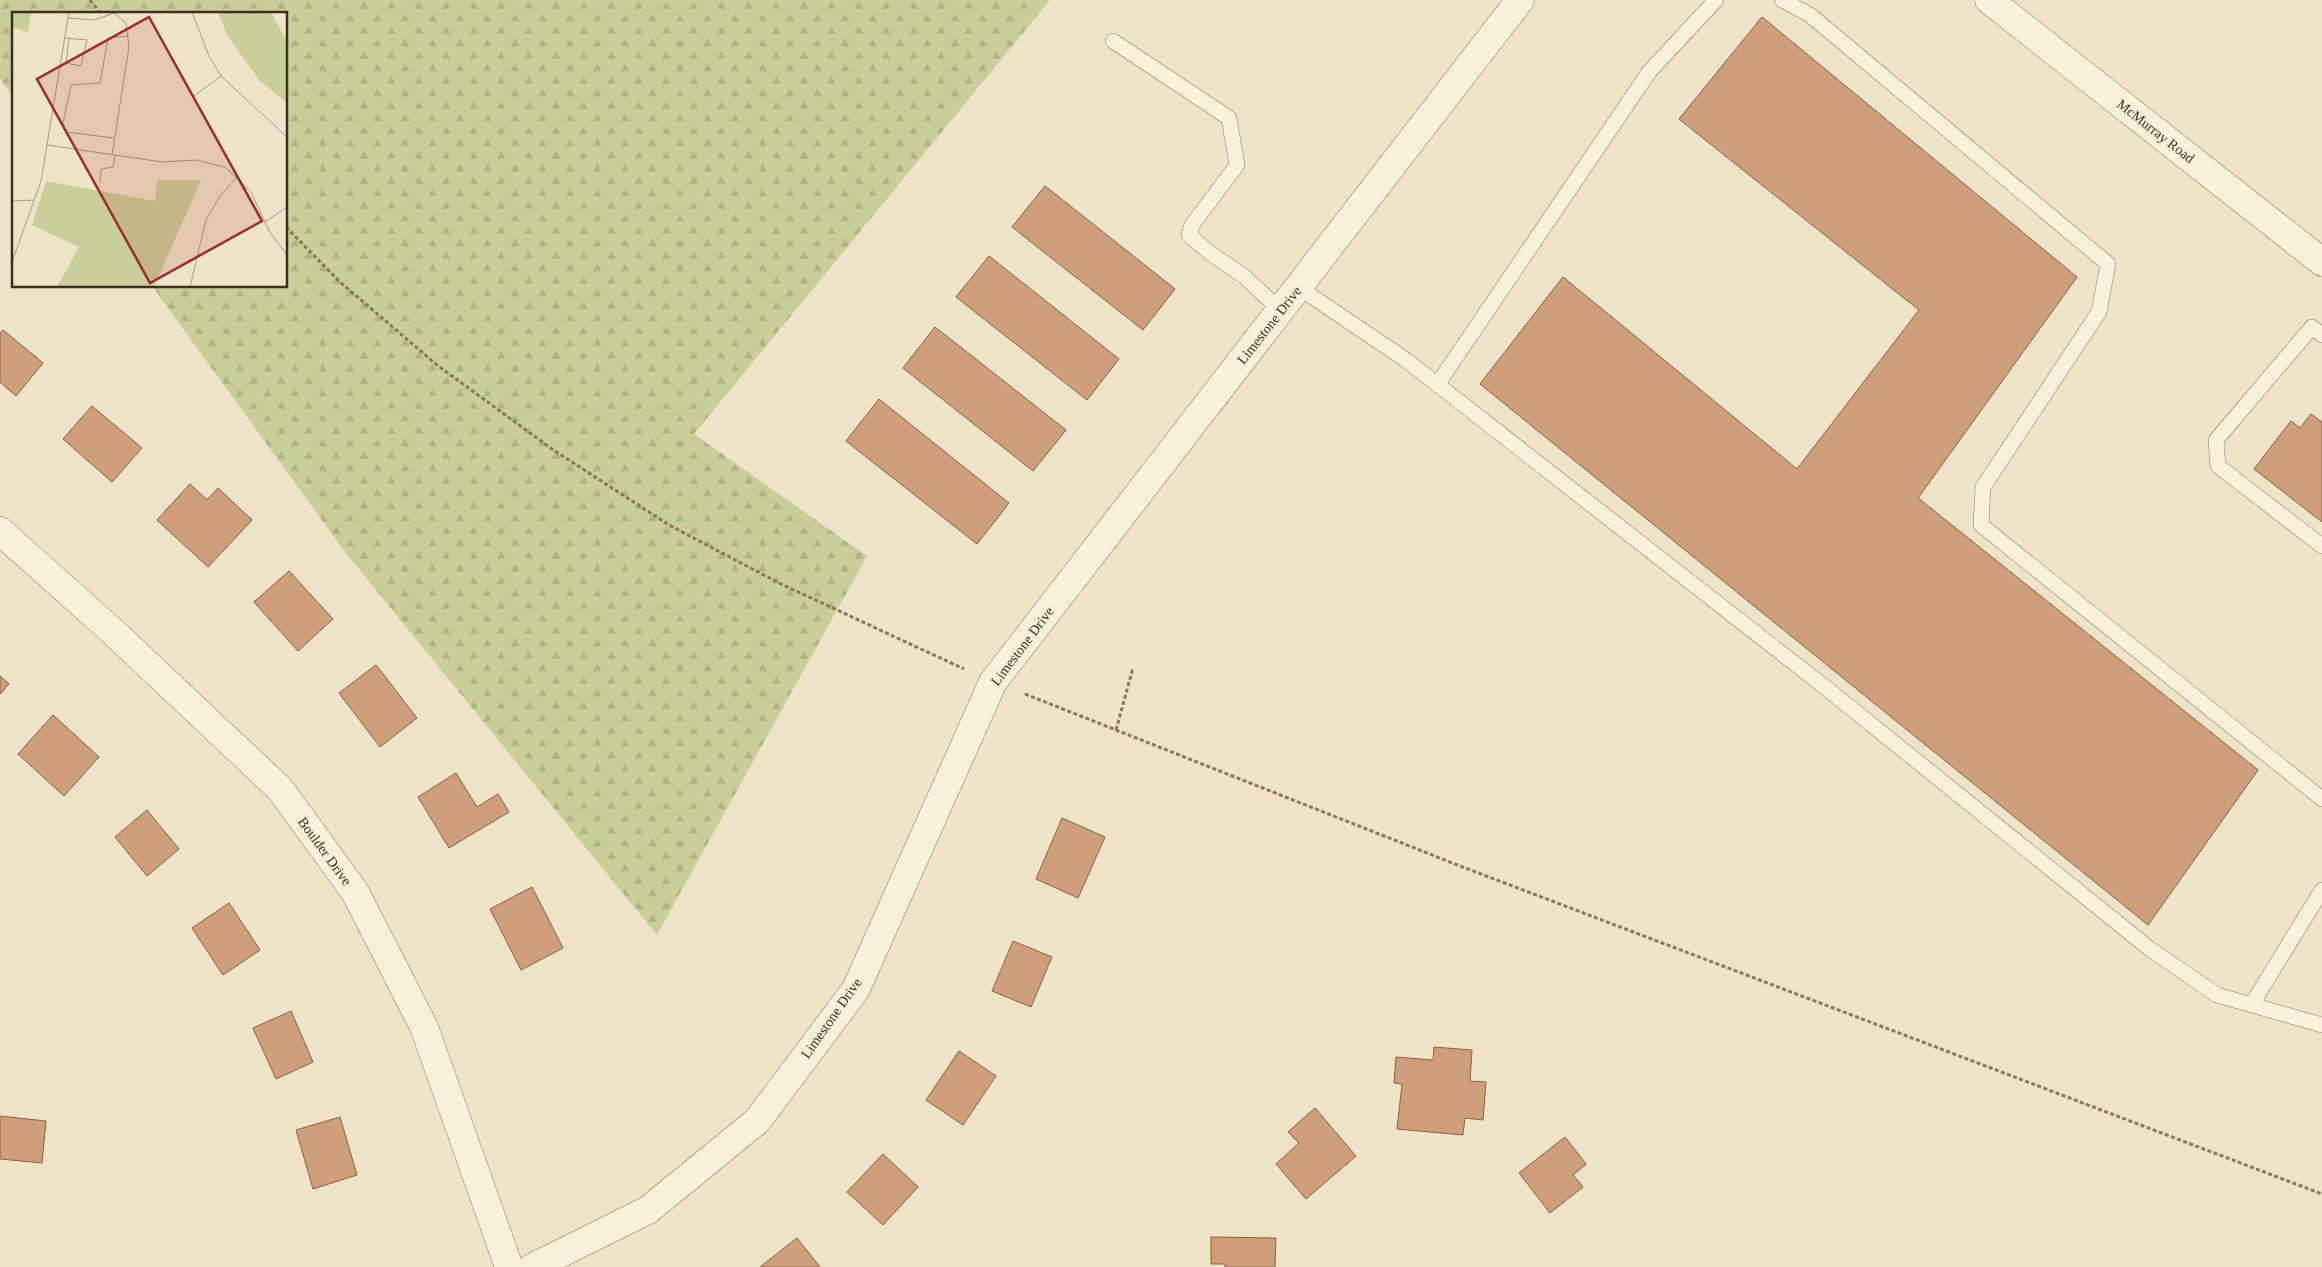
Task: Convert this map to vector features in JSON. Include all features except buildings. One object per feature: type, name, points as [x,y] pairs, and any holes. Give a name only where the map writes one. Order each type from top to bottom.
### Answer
[{"type":"street","name":"Limestone Drive","points":[[533,1267],[648,1210],[756,1121],[856,988],[993,682],[1520,0]]},
{"type":"street","name":"McMurray Road","points":[[1990,0],[2322,262]]},
{"type":"street","name":"Boulder Drive","points":[[0,532],[110,629],[280,789],[355,892],[424,1026],[509,1267]]},
{"type":"lane","points":[[1437,385],[1649,72],[1716,0]]},
{"type":"lane","points":[[1782,0],[1810,15],[2108,264],[2099,312],[1984,487],[1981,525],[2322,799]]},
{"type":"lane","points":[[1113,41],[1229,118],[1237,165],[1192,225],[1189,235],[1210,253],[1245,277],[1280,310]]},
{"type":"lane","points":[[1298,287],[1406,360],[1826,688],[2150,949],[2217,995],[2322,1025]]},
{"type":"lane","points":[[2322,335],[2312,327],[2216,440],[2218,466],[2322,546]]},
{"type":"lane","points":[[2252,1004],[2322,890]]},
{"type":"path","points":[[90,0],[99,12]]},
{"type":"path","points":[[288,229],[340,282],[437,365],[552,449],[668,525],[781,584],[993,682],[1460,866],[2322,1194]]},
{"type":"path","points":[[1116,730],[1133,668]]},
{"type":"green space","points":[[0,0],[1050,0],[694,434],[867,556],[657,935],[345,552],[153,288],[288,288],[288,12],[12,12],[12,95],[0,79]]}]
